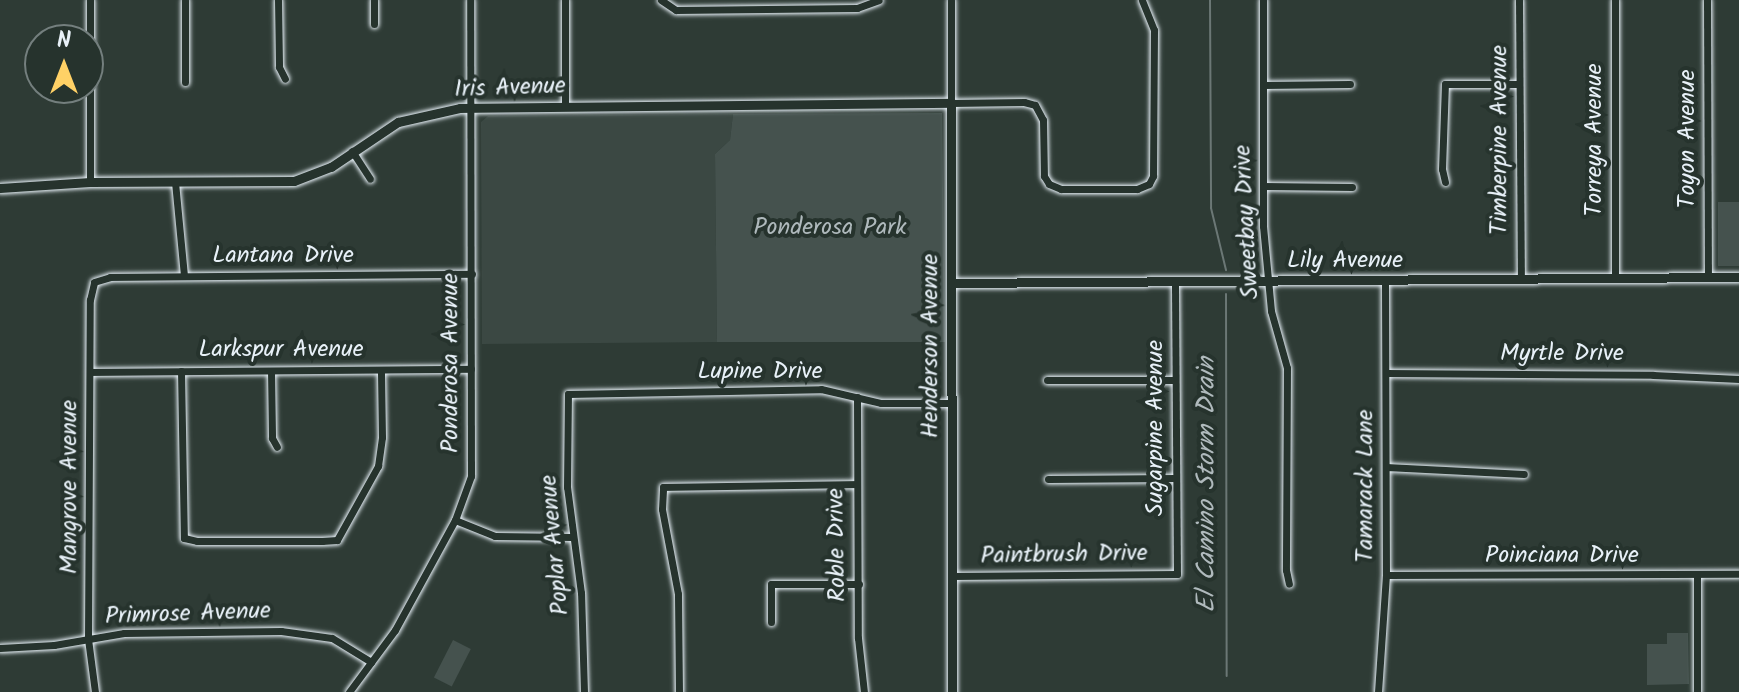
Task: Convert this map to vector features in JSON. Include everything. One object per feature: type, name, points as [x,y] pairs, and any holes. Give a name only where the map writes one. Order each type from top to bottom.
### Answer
[{"type":"street","points":[[90,0],[90,182]]},
{"type":"street","points":[[185,0],[185,82]]},
{"type":"street","points":[[278,0],[279,67],[285,79]]},
{"type":"street","points":[[374,0],[374,24]]},
{"type":"street","name":"Ponderosa Avenue","points":[[349,692],[395,630],[455,520],[471,476],[470,0]]},
{"type":"street","points":[[565,0],[565,106]]},
{"type":"street","points":[[752,0],[752,10]]},
{"type":"street","points":[[663,2],[676,10],[752,10],[857,8],[879,0]]},
{"type":"street","name":"Henderson Avenue","points":[[951,0],[952,692]]},
{"type":"street","name":"Iris Avenue","points":[[0,188],[90,182],[294,181],[331,167],[398,122],[434,112],[470,108],[1024,102],[1038,108],[1043,120],[1043,173],[1049,184],[1061,189],[1137,189],[1149,184],[1154,169],[1154,30],[1142,0]]},
{"type":"street","name":"Sweetbay Drive","points":[[1263,0],[1263,186],[1271,311],[1287,368],[1286,570],[1289,584]]},
{"type":"street","name":"Timberpine Avenue","points":[[1519,0],[1521,279]]},
{"type":"street","name":"Torreya Avenue","points":[[1615,0],[1615,279]]},
{"type":"street","name":"Toyon Avenue","points":[[1707,0],[1708,278]]},
{"type":"street","points":[[1263,85],[1350,84]]},
{"type":"street","points":[[1445,182],[1442,169],[1445,84],[1519,84]]},
{"type":"street","points":[[352,151],[370,179]]},
{"type":"street","points":[[175,182],[184,276]]},
{"type":"street","points":[[1263,186],[1352,187]]},
{"type":"street","name":"Lantana Drive","points":[[94,282],[110,277],[472,274]]},
{"type":"street","name":"Lily Avenue","points":[[952,283],[1739,277]]},
{"type":"street","name":"Tamarack Lane","points":[[1378,692],[1386,575],[1385,280]]},
{"type":"street","name":"Mangrove Avenue","points":[[94,282],[90,300],[88,639],[95,692]]},
{"type":"street","name":"Sugarpine Avenue","points":[[1175,282],[1177,574]]},
{"type":"street","name":"Larkspur Avenue","points":[[90,372],[471,369]]},
{"type":"street","points":[[181,371],[184,538],[197,541],[337,540],[375,474],[380,457],[381,370]]},
{"type":"street","points":[[271,371],[272,438],[277,447]]},
{"type":"street","name":"Myrtle Drive","points":[[1386,373],[1653,375],[1739,379]]},
{"type":"street","points":[[1047,380],[1175,380]]},
{"type":"street","name":"Lupine Drive","points":[[568,394],[821,389],[881,403],[951,403]]},
{"type":"street","name":"Poplar Avenue","points":[[568,394],[567,487],[581,593],[584,692]]},
{"type":"street","name":"Roble Drive","points":[[857,397],[858,638],[864,692]]},
{"type":"street","points":[[1386,467],[1524,474]]},
{"type":"street","points":[[1048,479],[1176,478]]},
{"type":"street","points":[[679,692],[678,594],[662,509],[663,487],[857,484]]},
{"type":"street","points":[[455,520],[495,536],[572,537]]},
{"type":"street","name":"Paintbrush Drive","points":[[951,576],[1177,574]]},
{"type":"street","name":"Poinciana Drive","points":[[1386,575],[1739,574]]},
{"type":"street","points":[[1697,575],[1697,692]]},
{"type":"street","points":[[771,622],[771,584],[859,584]]},
{"type":"street","name":"Primrose Avenue","points":[[0,648],[124,633],[304,633],[332,638],[371,662]]},
{"type":"shaded area","points":[[733,114],[730,140],[715,154],[717,342],[482,344],[481,122],[488,116]]},
{"type":"green space","name":"Ponderosa Park","points":[[942,113],[945,342],[717,342],[715,154],[730,140],[733,114]]},
{"type":"green space","points":[[1718,202],[1739,202],[1739,266],[1718,266]]},
{"type":"green space","points":[[1667,633],[1688,633],[1689,684],[1647,685],[1647,644],[1667,644]]},
{"type":"green space","points":[[453,640],[471,649],[452,687],[434,677]]},
{"type":"waterway","name":"El Camino Storm Drain","points":[[1210,0],[1211,208],[1226,270]]},
{"type":"waterway","name":"El Camino Storm Drain","points":[[1226,294],[1227,676]]}]
